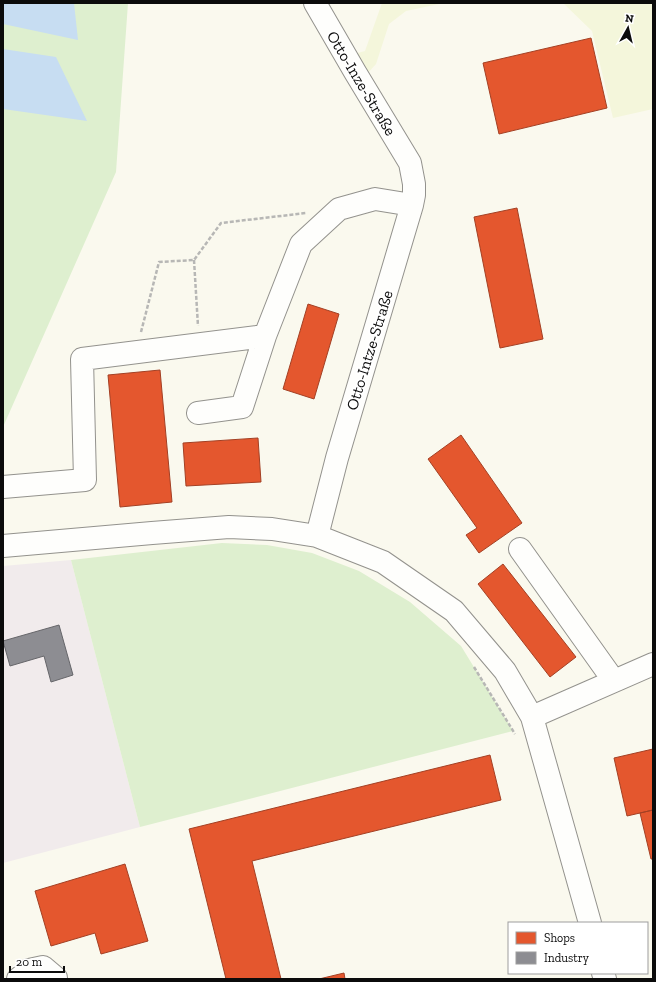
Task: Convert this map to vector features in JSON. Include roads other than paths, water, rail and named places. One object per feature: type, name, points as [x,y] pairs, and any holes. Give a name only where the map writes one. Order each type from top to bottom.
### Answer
[{"type":"street","name":"Otto-Inze-Straße","points":[[315,3],[410,163]]},
{"type":"street","name":"Otto-Intze-Straße","points":[[317,536],[337,458],[412,205],[414,184],[410,163]]},
{"type":"street","points":[[198,413],[242,407],[265,336],[301,244],[339,209],[375,199],[412,205]]},
{"type":"street","points":[[3,487],[85,480],[82,359],[265,336]]},
{"type":"street","points":[[3,546],[229,527],[272,529],[317,536],[384,562],[454,611],[505,671],[532,717],[590,922]]},
{"type":"street","points":[[520,549],[614,681]]},
{"type":"street","points":[[532,717],[653,664]]},
{"type":"street","points":[[18,979],[29,970],[44,967],[56,979]]},
{"type":"water","points":[[3,3],[74,3],[78,40],[3,24]]},
{"type":"water","points":[[3,49],[56,57],[87,121],[3,109]]}]
